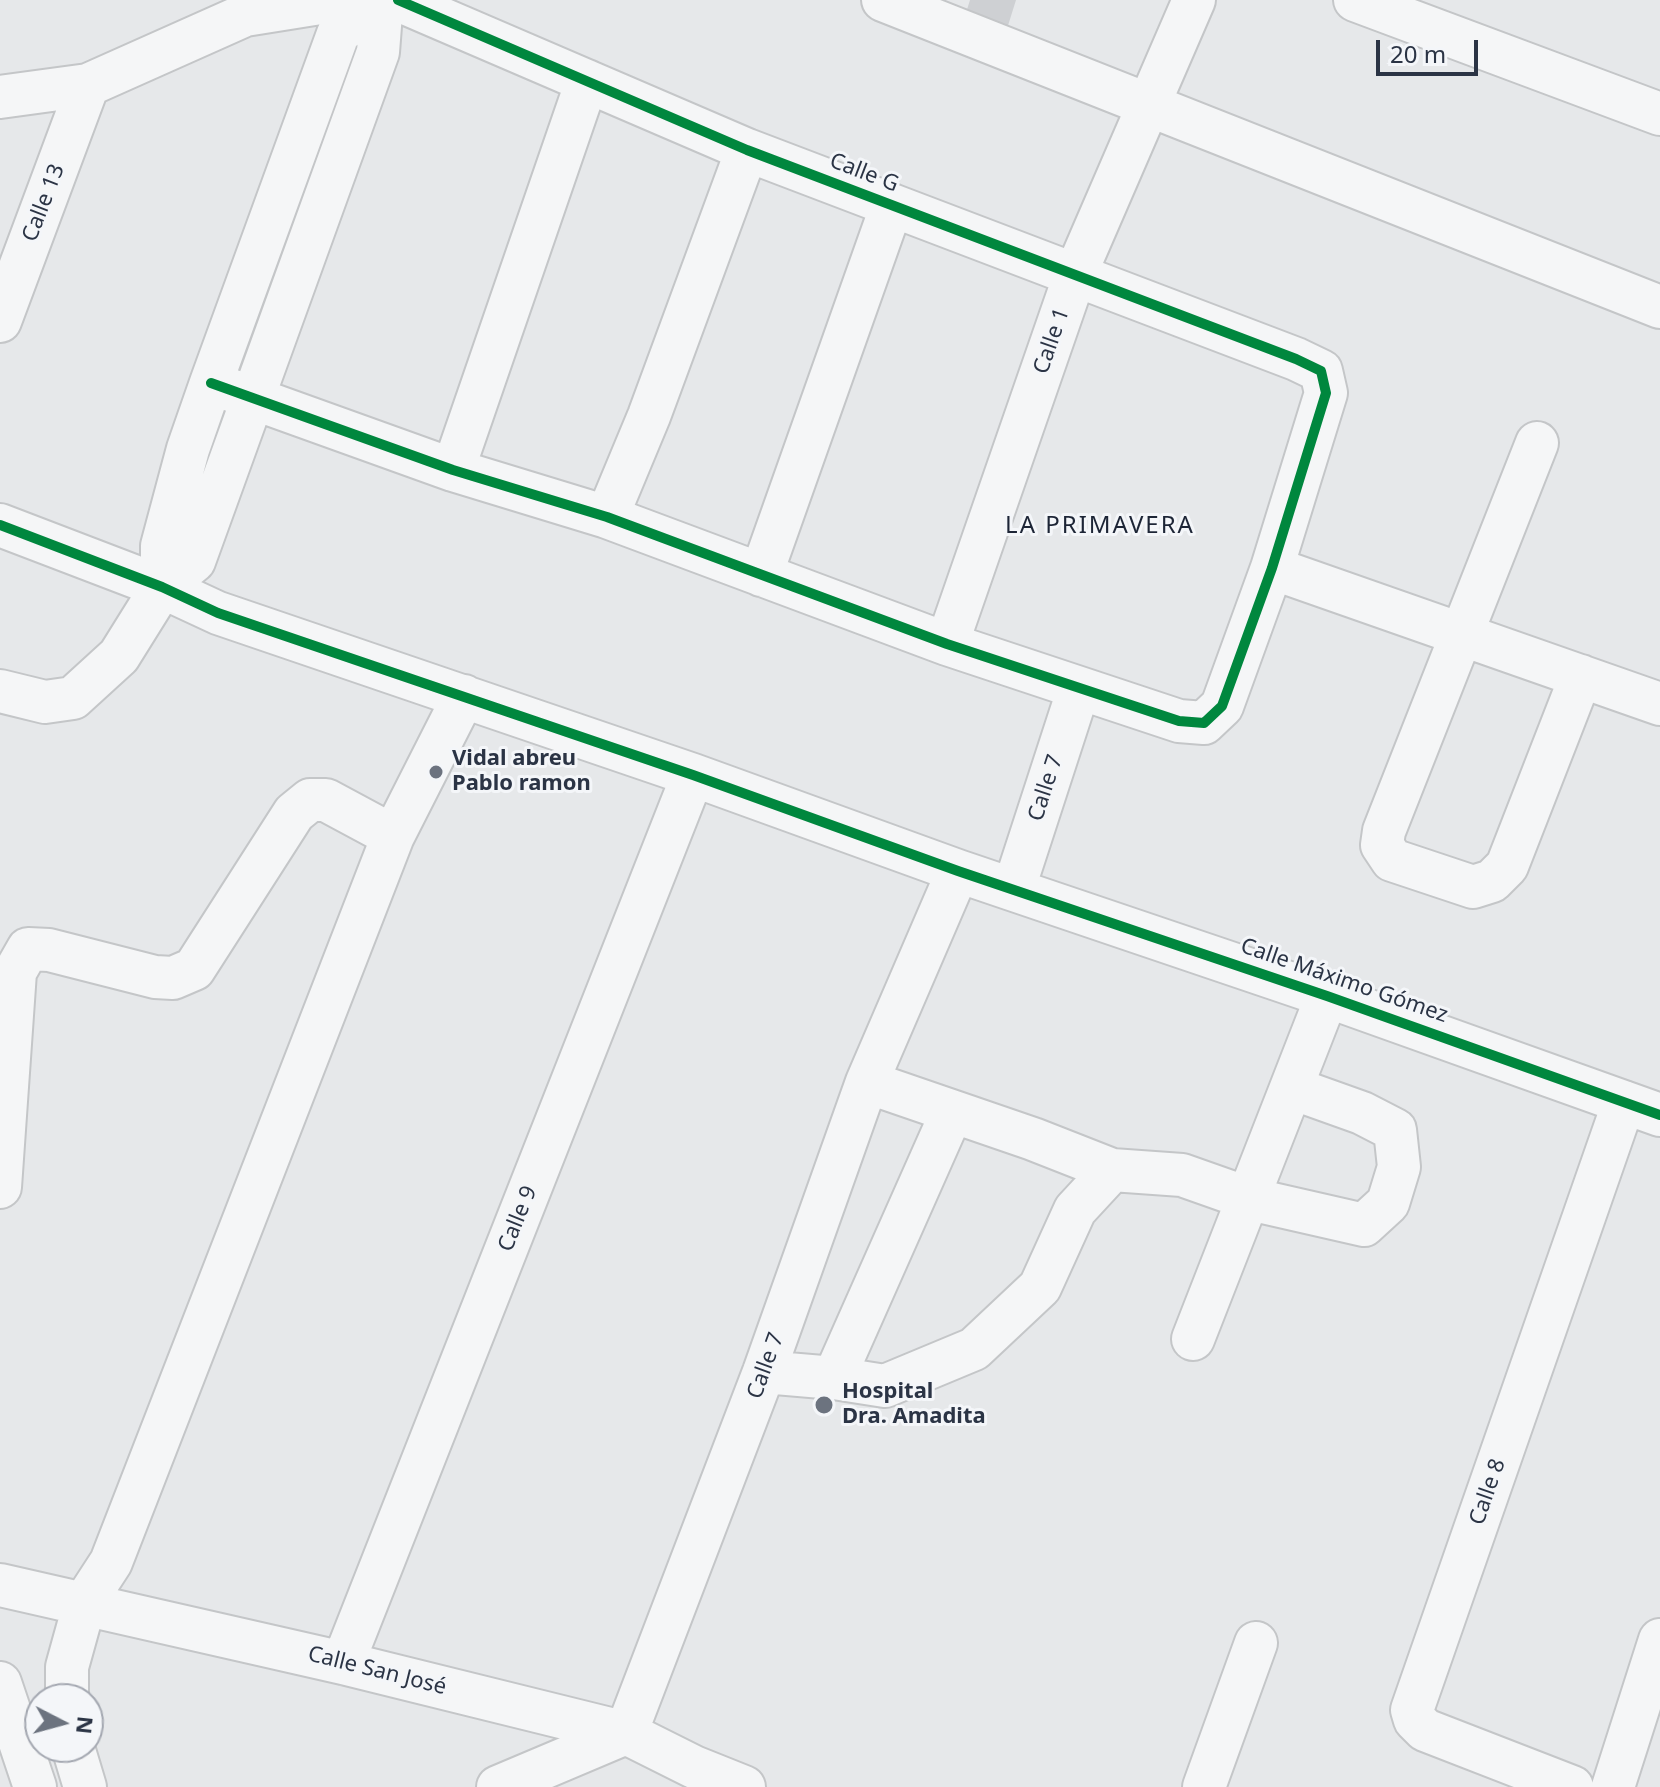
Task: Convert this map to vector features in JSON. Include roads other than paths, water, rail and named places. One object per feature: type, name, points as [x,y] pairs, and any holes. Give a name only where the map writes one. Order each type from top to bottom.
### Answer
[{"type":"street","points":[[0,97],[88,85],[245,15],[339,0]]},
{"type":"street","points":[[162,587],[162,546],[188,449],[211,383],[338,34],[375,0]]},
{"type":"street","points":[[0,691],[45,702],[73,698],[119,656],[162,587],[194,561],[378,52],[382,0]]},
{"type":"street","name":"Calle G","points":[[398,0],[747,150],[1321,371],[1326,393],[1272,568]]},
{"type":"street","points":[[883,0],[1660,307]]},
{"type":"street","name":"Calle 1","points":[[947,644],[1075,275],[1194,0]]},
{"type":"street","points":[[1355,0],[1660,114]]},
{"type":"street","points":[[453,470],[587,81]]},
{"type":"street","name":"Calle 13","points":[[0,321],[88,85]]},
{"type":"street","points":[[607,517],[649,416],[747,150]]},
{"type":"street","points":[[761,575],[892,205]]},
{"type":"street","points":[[211,383],[453,470],[607,517],[947,644],[1179,721],[1204,723],[1222,706],[1272,568],[1660,704]]},
{"type":"street","points":[[1537,443],[1384,831],[1382,845],[1392,860],[1473,887],[1492,881],[1507,866],[1581,676]]},
{"type":"street","name":"Calle Máximo Gómez","points":[[0,525],[162,587],[218,613],[693,775],[958,871],[1327,996],[1642,1109]]},
{"type":"street","name":"Calle 7","points":[[1014,888],[1079,688]]},
{"type":"street","points":[[67,1683],[67,1667],[85,1602],[111,1562],[393,836],[464,696]]},
{"type":"street","name":"Calle 9","points":[[343,1663],[693,775]]},
{"type":"street","points":[[0,1187],[15,972],[28,949],[49,950],[155,977],[173,978],[194,969],[294,813],[310,800],[326,800],[393,836]]},
{"type":"street","name":"Calle 7","points":[[626,1733],[764,1372],[867,1082],[958,871]]},
{"type":"street","points":[[1193,1339],[1327,996]]},
{"type":"street","points":[[867,1082],[1112,1170],[1182,1175],[1250,1199],[1364,1225],[1388,1203],[1399,1167],[1395,1130],[1362,1113],[1292,1088]]},
{"type":"street","name":"Calle 8","points":[[1572,1787],[1425,1730],[1415,1720],[1412,1710],[1642,1109]]},
{"type":"street","points":[[834,1378],[952,1112]]},
{"type":"street","points":[[764,1372],[885,1386],[974,1349],[1040,1287],[1075,1210],[1112,1170]]},
{"type":"street","name":"Calle San José","points":[[0,1585],[85,1602],[626,1733],[694,1767],[744,1787]]},
{"type":"street","points":[[1613,1787],[1652,1689],[1660,1640]]},
{"type":"street","points":[[1204,1787],[1256,1643]]},
{"type":"street","points":[[0,1683],[35,1787]]},
{"type":"street","points":[[498,1787],[626,1733]]},
{"type":"street","points":[[78,1763],[85,1787]]},
{"type":"place","name":"Vidal abreu Pablo ramon","points":[[436,772]]},
{"type":"place","name":"Hospital Dra. Amadita","points":[[824,1405]]},
{"type":"district","name":"LA PRIMAVERA","points":[[1100,526]]}]
